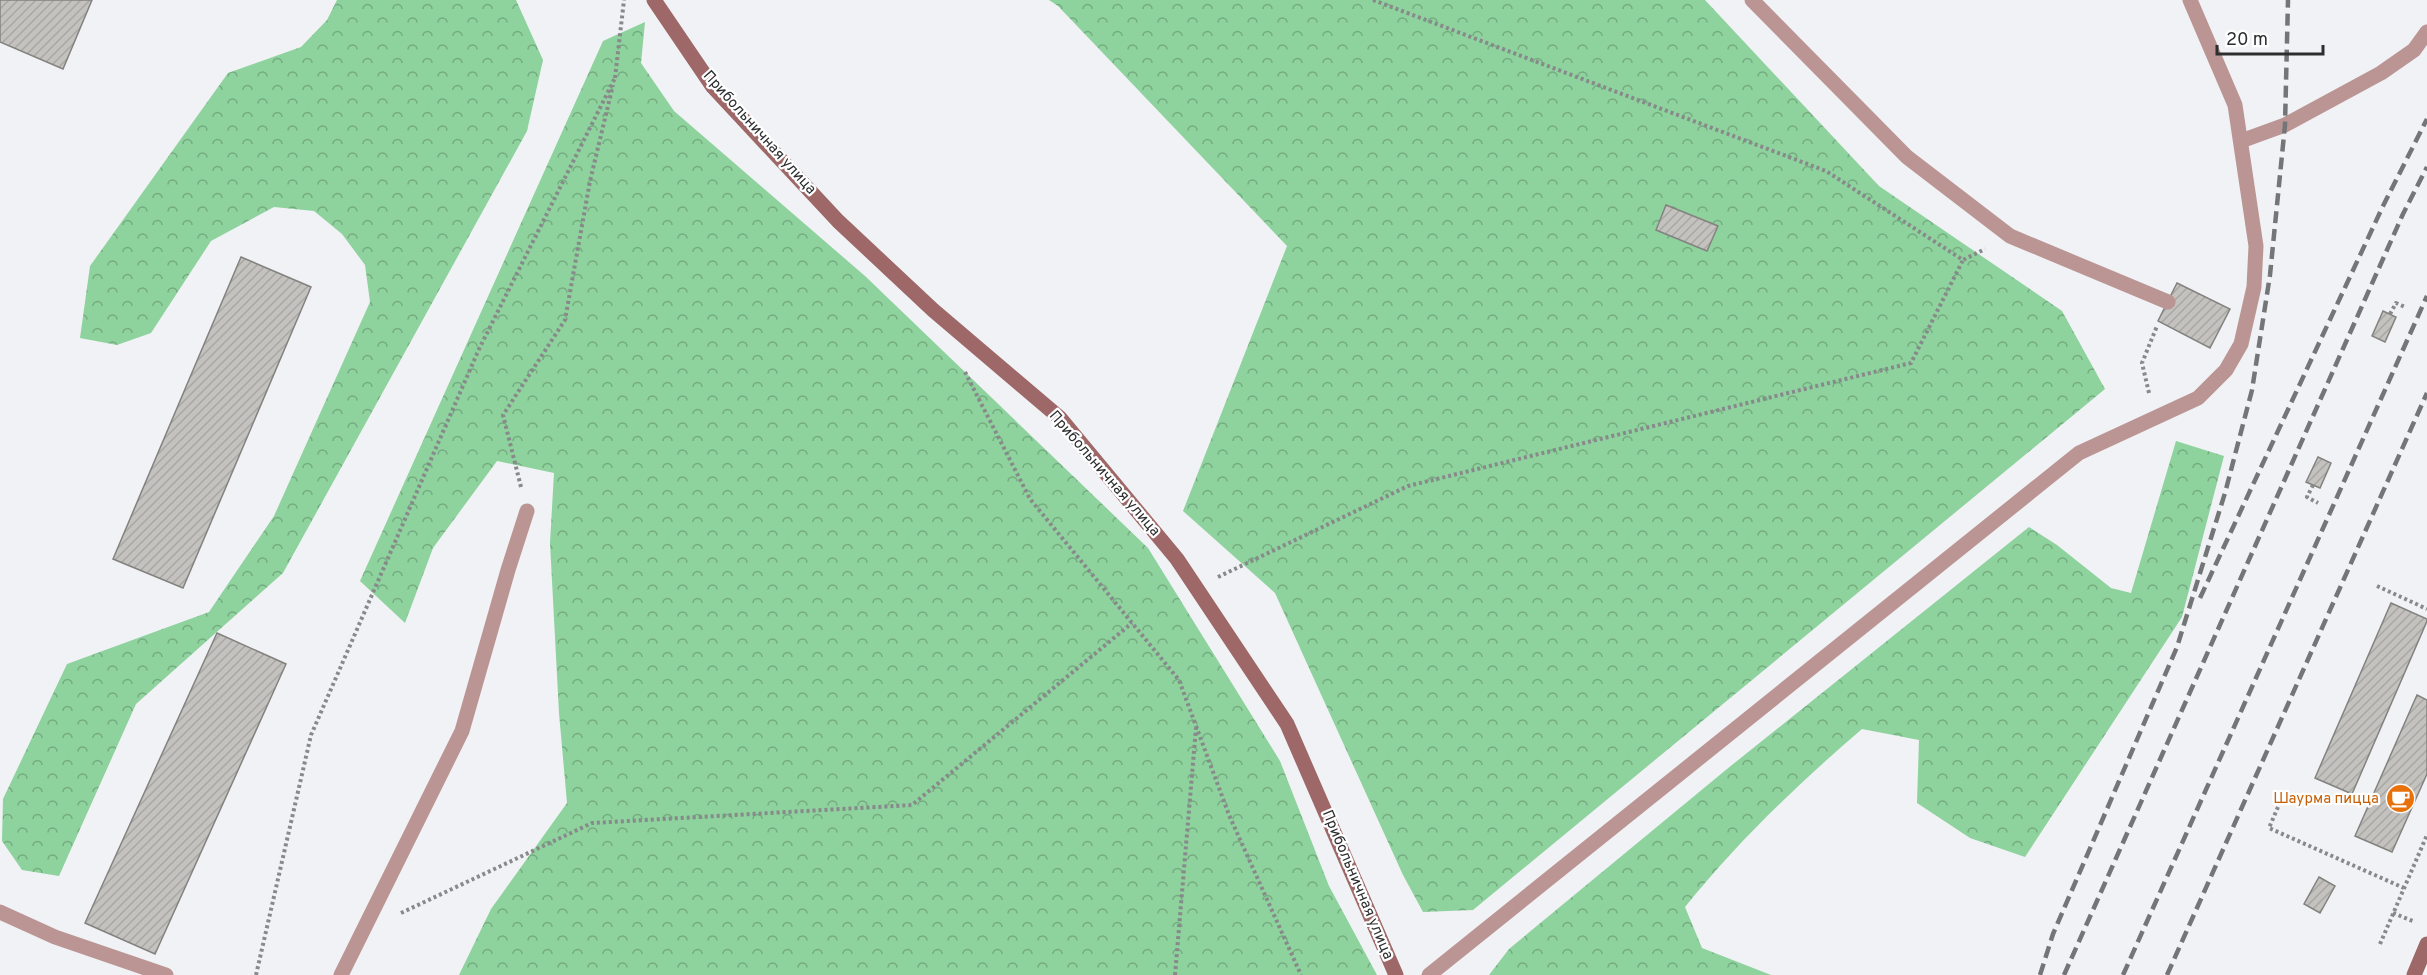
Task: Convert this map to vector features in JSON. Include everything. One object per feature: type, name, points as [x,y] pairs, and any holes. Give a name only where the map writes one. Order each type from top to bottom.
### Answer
[{"type":"street","name":"Прибольничная улица","points":[[654,0],[713,87],[838,221],[933,310],[1060,418],[1177,559],[1287,724],[1396,975]]},
{"type":"street","points":[[2414,975],[2427,944]]},
{"type":"lane","points":[[1752,0],[1907,157],[2010,236],[2167,301]]},
{"type":"lane","points":[[1429,975],[2079,453],[2198,398],[2226,370],[2241,344],[2254,286],[2256,246],[2235,105],[2190,0]]},
{"type":"lane","points":[[2241,141],[2285,125],[2381,73],[2414,50],[2427,32]]},
{"type":"lane","points":[[340,975],[462,731],[527,511]]},
{"type":"lane","points":[[0,912],[55,937],[166,975]]},
{"type":"path","points":[[527,511],[503,415],[565,320],[590,181],[615,78],[624,0]]},
{"type":"path","points":[[1373,0],[1826,171],[1963,260]]},
{"type":"path","points":[[256,975],[311,735],[479,349],[615,78]]},
{"type":"path","points":[[1196,588],[1408,486],[1911,363],[1963,260],[2010,236]]},
{"type":"path","points":[[2155,419],[2142,363],[2167,301]]},
{"type":"path","points":[[2390,314],[2396,303],[2405,307]]},
{"type":"path","points":[[960,363],[1030,499],[1179,680],[1229,815],[1300,975]]},
{"type":"path","points":[[2313,485],[2307,498],[2318,503]]},
{"type":"path","points":[[2377,586],[2427,609]]},
{"type":"path","points":[[363,931],[592,823],[912,805],[1132,623]]},
{"type":"path","points":[[1175,975],[1196,726]]},
{"type":"path","points":[[2278,807],[2269,828],[2404,888]]},
{"type":"path","points":[[2380,944],[2427,835]]},
{"type":"path","points":[[2393,913],[2418,924]]},
{"type":"green space","points":[[337,0],[516,0],[543,60],[527,131],[283,573],[136,704],[59,876],[22,870],[2,841],[3,799],[67,664],[209,612],[274,516],[370,302],[365,265],[342,234],[314,211],[274,207],[211,241],[151,333],[117,345],[80,338],[90,266],[228,73],[301,47],[327,20]]},
{"type":"green space","points":[[1049,0],[1705,0],[1879,186],[2062,311],[2105,389],[1473,910],[1423,912],[1403,875],[1275,593],[1183,511],[1287,246],[1058,6]]},
{"type":"green space","points":[[645,22],[641,63],[674,111],[865,276],[1148,548],[1280,761],[1329,886],[1377,975],[459,975],[491,909],[567,803],[559,713],[550,543],[554,473],[497,461],[433,548],[405,623],[360,581],[603,41]]},
{"type":"green space","points":[[2176,441],[2224,456],[2182,617],[2025,857],[1970,838],[1917,803],[1919,740],[1862,729],[1769,814],[1685,907],[1702,948],[1771,975],[1489,975],[1509,949],[1727,769],[2029,527],[2057,545],[2111,588],[2131,593]]},
{"type":"building","points":[[0,0],[92,0],[63,69],[0,42]]},
{"type":"building","points":[[1666,205],[1718,226],[1707,251],[1656,230]]},
{"type":"building","points":[[241,257],[311,287],[183,588],[113,559]]},
{"type":"building","points":[[2177,283],[2230,309],[2210,348],[2158,321]]},
{"type":"building","points":[[2383,311],[2396,317],[2385,342],[2372,336]]},
{"type":"building","points":[[2318,457],[2331,463],[2320,488],[2306,482]]},
{"type":"building","points":[[2391,603],[2427,621],[2352,794],[2315,778]]},
{"type":"building","points":[[217,633],[286,664],[155,954],[85,923]]},
{"type":"building","points":[[2417,695],[2427,700],[2427,774],[2392,852],[2355,836]]},
{"type":"building","points":[[2319,877],[2335,886],[2320,913],[2304,904]]},
{"type":"railway","points":[[2040,975],[2053,934],[2177,647],[2225,493],[2252,390],[2270,275],[2285,125],[2288,0]]},
{"type":"railway","points":[[2200,598],[2383,206],[2427,119]]},
{"type":"railway","points":[[2064,975],[2403,214],[2427,167]]},
{"type":"railway","points":[[2123,975],[2427,296]]},
{"type":"railway","points":[[2167,975],[2427,393]]},
{"type":"place","name":"Шаурма пицца","points":[[2400,799]]}]
